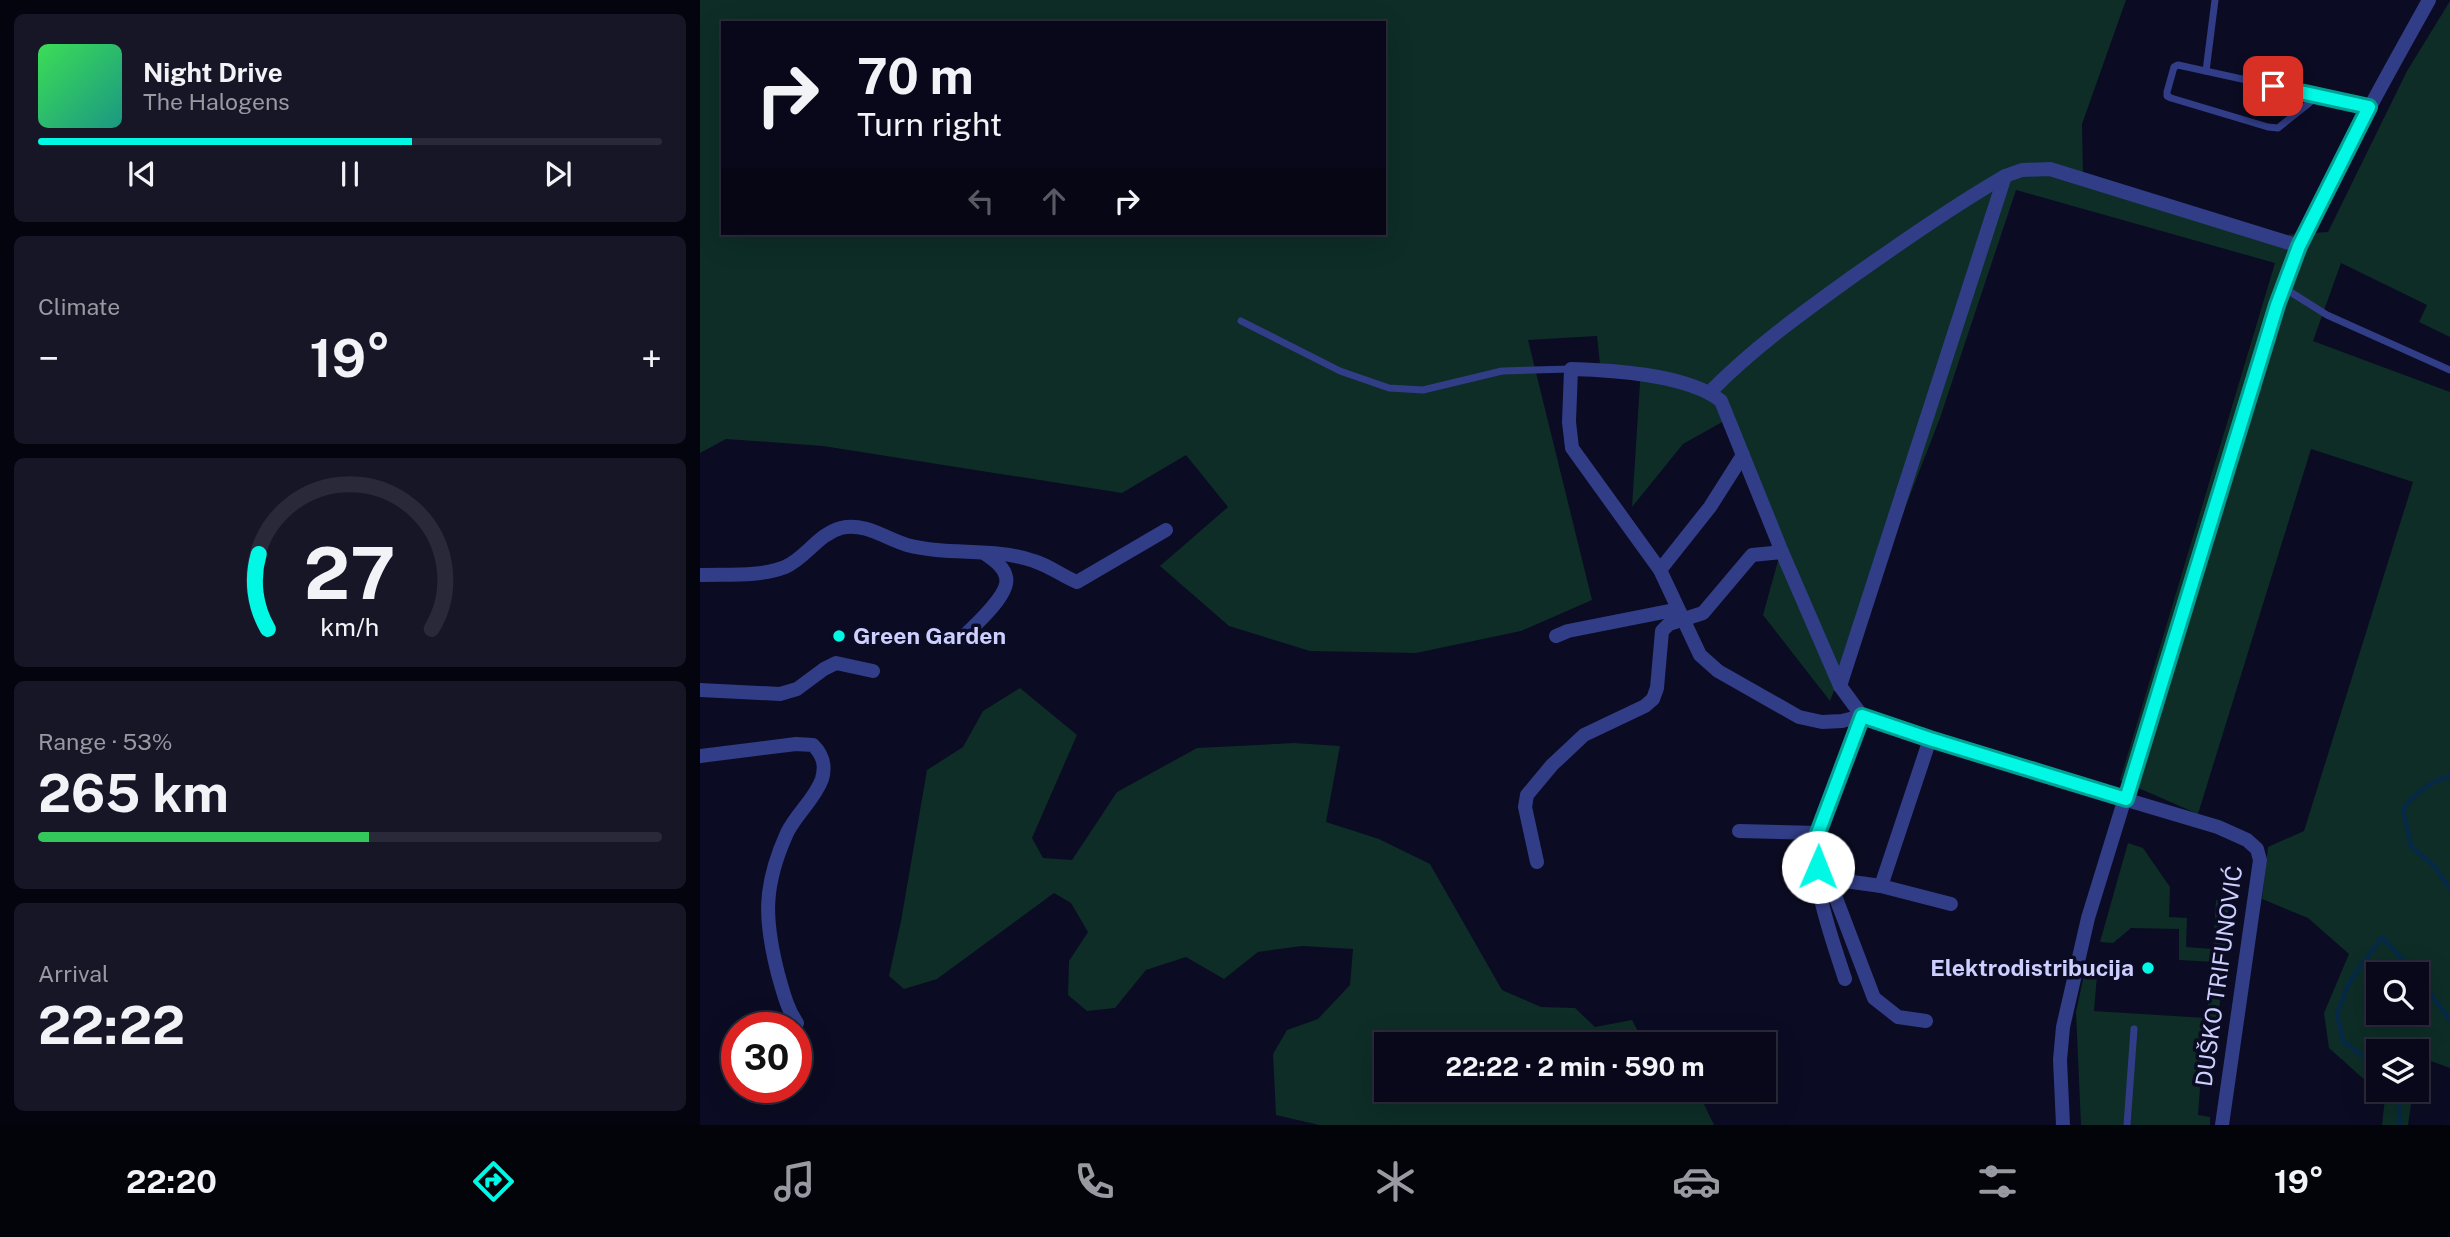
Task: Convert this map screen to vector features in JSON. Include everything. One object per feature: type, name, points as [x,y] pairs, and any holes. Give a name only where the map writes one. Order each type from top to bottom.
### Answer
[{"type":"street","points":[[2063,1125],[2060,1060],[2068,996],[2088,918],[2283,288],[2299,246],[2369,107],[2429,0]]},
{"type":"street","points":[[1710,393],[1787,323],[1959,204],[2005,176],[2022,170],[2050,169],[2299,246]]},
{"type":"street","points":[[1840,686],[2005,176]]},
{"type":"street","points":[[1862,716],[1840,686],[1721,401],[1710,393],[1685,384],[1623,371],[1571,369],[1569,422],[1572,447],[1660,570],[1700,655],[1718,671],[1799,717],[1822,722],[1862,716],[2126,799]]},
{"type":"street","points":[[1660,570],[1710,507],[1743,455]]},
{"type":"street","points":[[700,575],[765,572],[786,567],[827,534],[843,527],[867,528],[907,545],[1033,560],[1077,582],[1166,530]]},
{"type":"street","points":[[962,638],[1003,594],[1007,584],[1006,574],[999,565],[982,552]]},
{"type":"street","points":[[1536,862],[1525,807],[1527,794],[1552,765],[1584,735],[1645,706],[1653,699],[1657,688],[1662,631],[1669,624],[1703,613],[1752,555],[1782,552]]},
{"type":"street","points":[[1556,636],[1568,631],[1669,611],[1684,618]]},
{"type":"street","points":[[700,690],[780,694],[797,689],[836,663],[873,671]]},
{"type":"street","points":[[1845,979],[1821,907],[1817,841],[1862,716]]},
{"type":"street","points":[[1881,886],[1930,739]]},
{"type":"street","points":[[700,756],[796,744],[813,745],[822,753],[824,764],[821,779],[788,832],[769,883],[766,904],[771,948],[790,1012]]},
{"type":"street","name":"DUŠKO TRIFUNOVIĆ","points":[[2126,799],[2218,827],[2247,840],[2257,849],[2260,860],[2222,1125]]},
{"type":"street","points":[[1739,831],[1817,841]]},
{"type":"street","points":[[1817,841],[1874,998],[1898,1017],[1926,1021]]},
{"type":"street","points":[[1830,879],[1881,886],[1951,904]]},
{"type":"lane","points":[[2206,71],[2215,0]]},
{"type":"lane","points":[[2318,96],[2278,128],[2167,96],[2174,67],[2178,65],[2369,107]]},
{"type":"lane","points":[[2283,288],[2327,315],[2450,370]]},
{"type":"lane","points":[[1241,321],[1340,371],[1389,388],[1423,390],[1502,371],[1571,369]]},
{"type":"lane","points":[[2127,1125],[2134,1029]]},
{"type":"green space","points":[[700,0],[2126,0],[2082,124],[2083,173],[2284,235],[2328,232],[2407,71],[2450,1],[2450,337],[2419,322],[2427,305],[2341,263],[2313,341],[2450,392],[2450,1068],[2429,1060],[2429,1039],[2366,1039],[2366,1081],[2329,1048],[2324,1013],[2349,954],[2308,918],[2262,899],[2268,847],[2304,831],[2413,482],[2311,449],[2198,814],[2120,780],[2275,263],[2016,190],[1940,418],[1830,701],[1763,615],[1783,543],[1733,416],[1683,444],[1632,507],[1641,367],[1600,364],[1597,336],[1528,340],[1592,600],[1521,631],[1416,653],[1310,651],[1229,626],[1160,566],[1228,507],[1186,455],[1122,493],[823,446],[726,439],[700,453]]},
{"type":"green space","points":[[1020,688],[1077,735],[1032,838],[1043,858],[1072,860],[1117,792],[1197,748],[1294,743],[1340,746],[1326,822],[1379,839],[1430,864],[1502,990],[1541,1007],[1575,1008],[1595,1027],[1632,1020],[1638,1032],[1374,1032],[1374,1102],[1703,1102],[1714,1125],[1319,1125],[1276,1115],[1273,1054],[1287,1030],[1318,1019],[1350,985],[1353,949],[1302,946],[1258,952],[1224,979],[1186,957],[1146,970],[1115,1008],[1087,1011],[1068,995],[1069,961],[1088,932],[1071,903],[1054,893],[937,979],[904,989],[889,976],[927,770],[963,747],[983,711]]},
{"type":"green space","points":[[2128,843],[2143,848],[2170,887],[2169,917],[2187,918],[2186,947],[2213,949],[2216,900],[2229,902],[2217,1034],[2204,1034],[2198,1115],[2210,1117],[2210,1125],[2081,1125],[2076,1012],[2087,961],[2098,964],[2094,1011],[2206,1018],[2214,962],[2179,960],[2179,929],[2131,928],[2113,943],[2100,942]]},
{"type":"green space","points":[[2385,1102],[2411,1102],[2408,1125],[2382,1125]]},
{"type":"waterway","points":[[2450,776],[2424,789],[2403,808],[2411,846],[2435,867],[2450,889]]},
{"type":"waterway","points":[[2366,1059],[2343,1041],[2337,1013],[2350,981],[2382,937],[2404,962]]},
{"type":"waterway","points":[[2429,991],[2450,1020]]},
{"type":"waterway","points":[[2399,1102],[2400,1125]]},
{"type":"place","name":"Green Garden","points":[[839,636]]},
{"type":"place","name":"Elektrodistribucija","points":[[2148,968]]},
{"type":"route","points":[[1818,867],[1818,833],[1862,716],[2126,799],[2277,305],[2299,246],[2369,107],[2273,86]]}]
